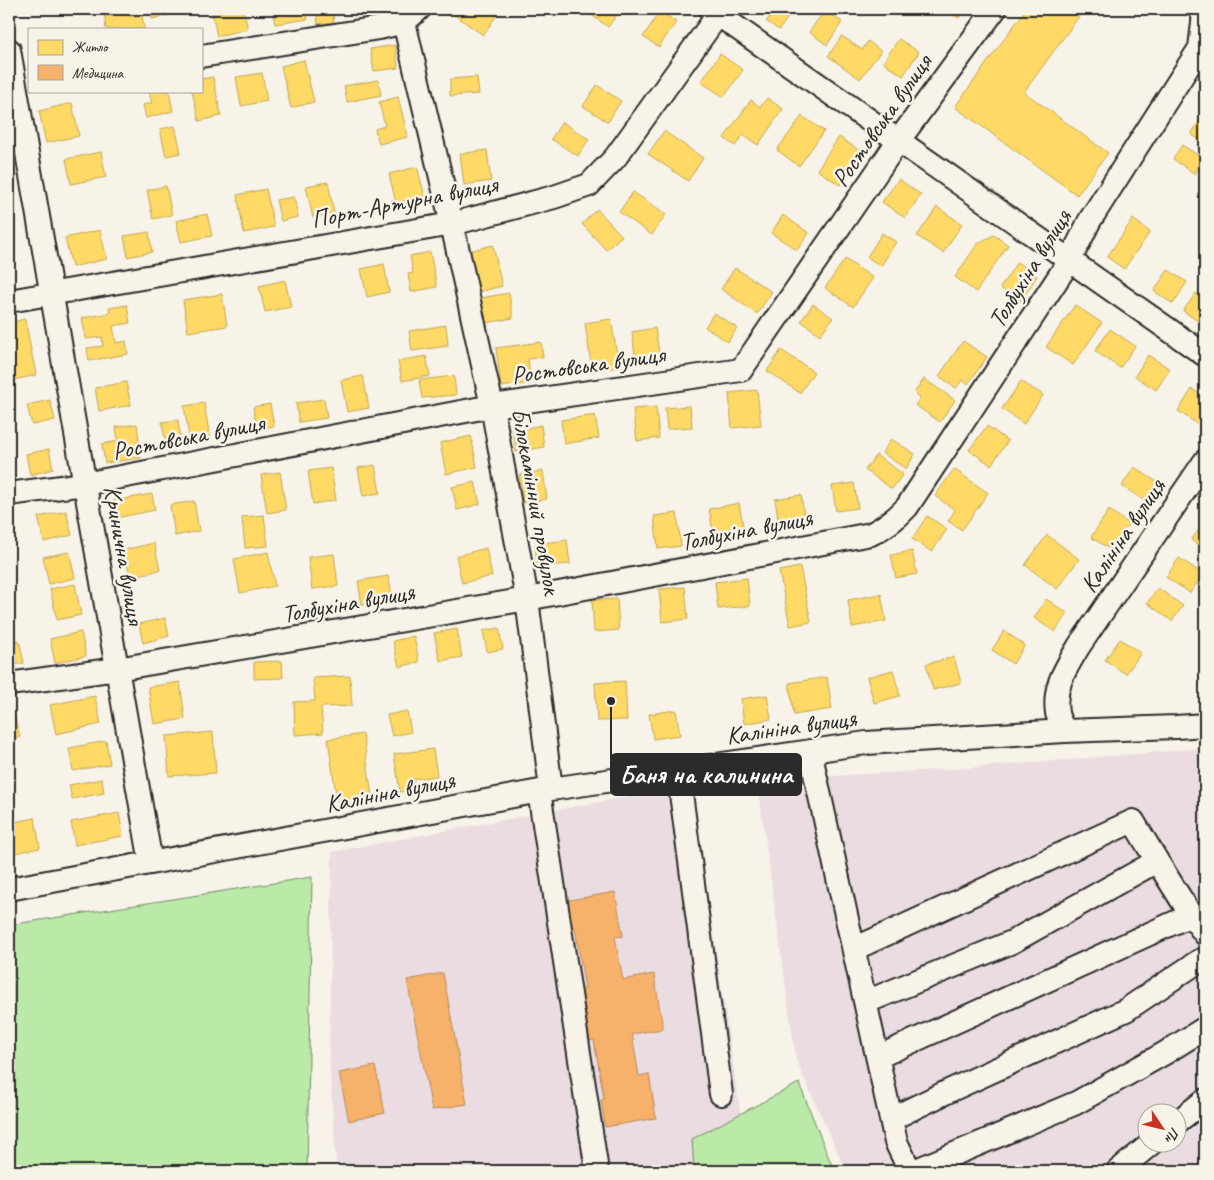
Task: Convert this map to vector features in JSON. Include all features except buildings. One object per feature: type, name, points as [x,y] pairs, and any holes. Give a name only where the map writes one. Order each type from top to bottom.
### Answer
[{"type":"street","name":"Ростовська вулиця","points":[[9,494],[84,484],[492,406],[741,370],[899,140],[995,9]]},
{"type":"street","name":"Толбухіна вулиця","points":[[9,684],[117,669],[527,599],[871,534],[885,527],[898,518],[907,507],[1070,260],[1090,220],[1200,48],[1204,14],[1199,9]]},
{"type":"street","points":[[717,11],[1205,355]]},
{"type":"street","name":"Порт-Артурна вулиця","points":[[9,301],[452,224],[554,197],[589,185],[615,158],[717,11]]},
{"type":"street","points":[[202,56],[379,28],[412,15]]},
{"type":"street","name":"Білокамінний провулок","points":[[412,15],[452,224],[492,406],[527,599],[545,790],[597,1171]]},
{"type":"street","name":"Кринична вулиця","points":[[9,50],[151,863]]},
{"type":"street","name":"Калініна вулиця","points":[[9,889],[545,790],[678,770],[866,743],[1065,731],[1057,715],[1056,695],[1061,676],[1079,646],[1205,461]]},
{"type":"street","points":[[1065,731],[1176,728],[1205,725]]},
{"type":"street","points":[[810,751],[896,1142],[910,1171]]},
{"type":"street","points":[[678,770],[721,1094]]},
{"type":"street","points":[[854,949],[1133,821],[1191,915],[1205,934]]},
{"type":"street","points":[[866,1002],[1012,942],[1157,860]]},
{"type":"street","points":[[878,1057],[1191,915]]},
{"type":"street","points":[[892,1119],[1126,1010],[1199,961],[1205,959]]},
{"type":"street","points":[[914,1171],[1076,1103],[1166,1053],[1205,1028]]},
{"type":"street","points":[[1186,1115],[1205,1100]]},
{"type":"street","points":[[1118,1171],[1141,1152]]},
{"type":"shaded area","points":[[1205,748],[1205,1171],[846,1171],[796,1060],[757,780],[955,769]]},
{"type":"shaded area","points":[[679,787],[693,797],[749,1171],[376,1171],[336,1162],[329,1057],[332,852]]},
{"type":"green space","points":[[312,877],[307,1171],[9,1171],[9,925]]},
{"type":"green space","points":[[799,1083],[834,1171],[694,1171],[692,1139]]},
{"type":"place","name":"Баня на калинина","points":[[611,701]]}]
